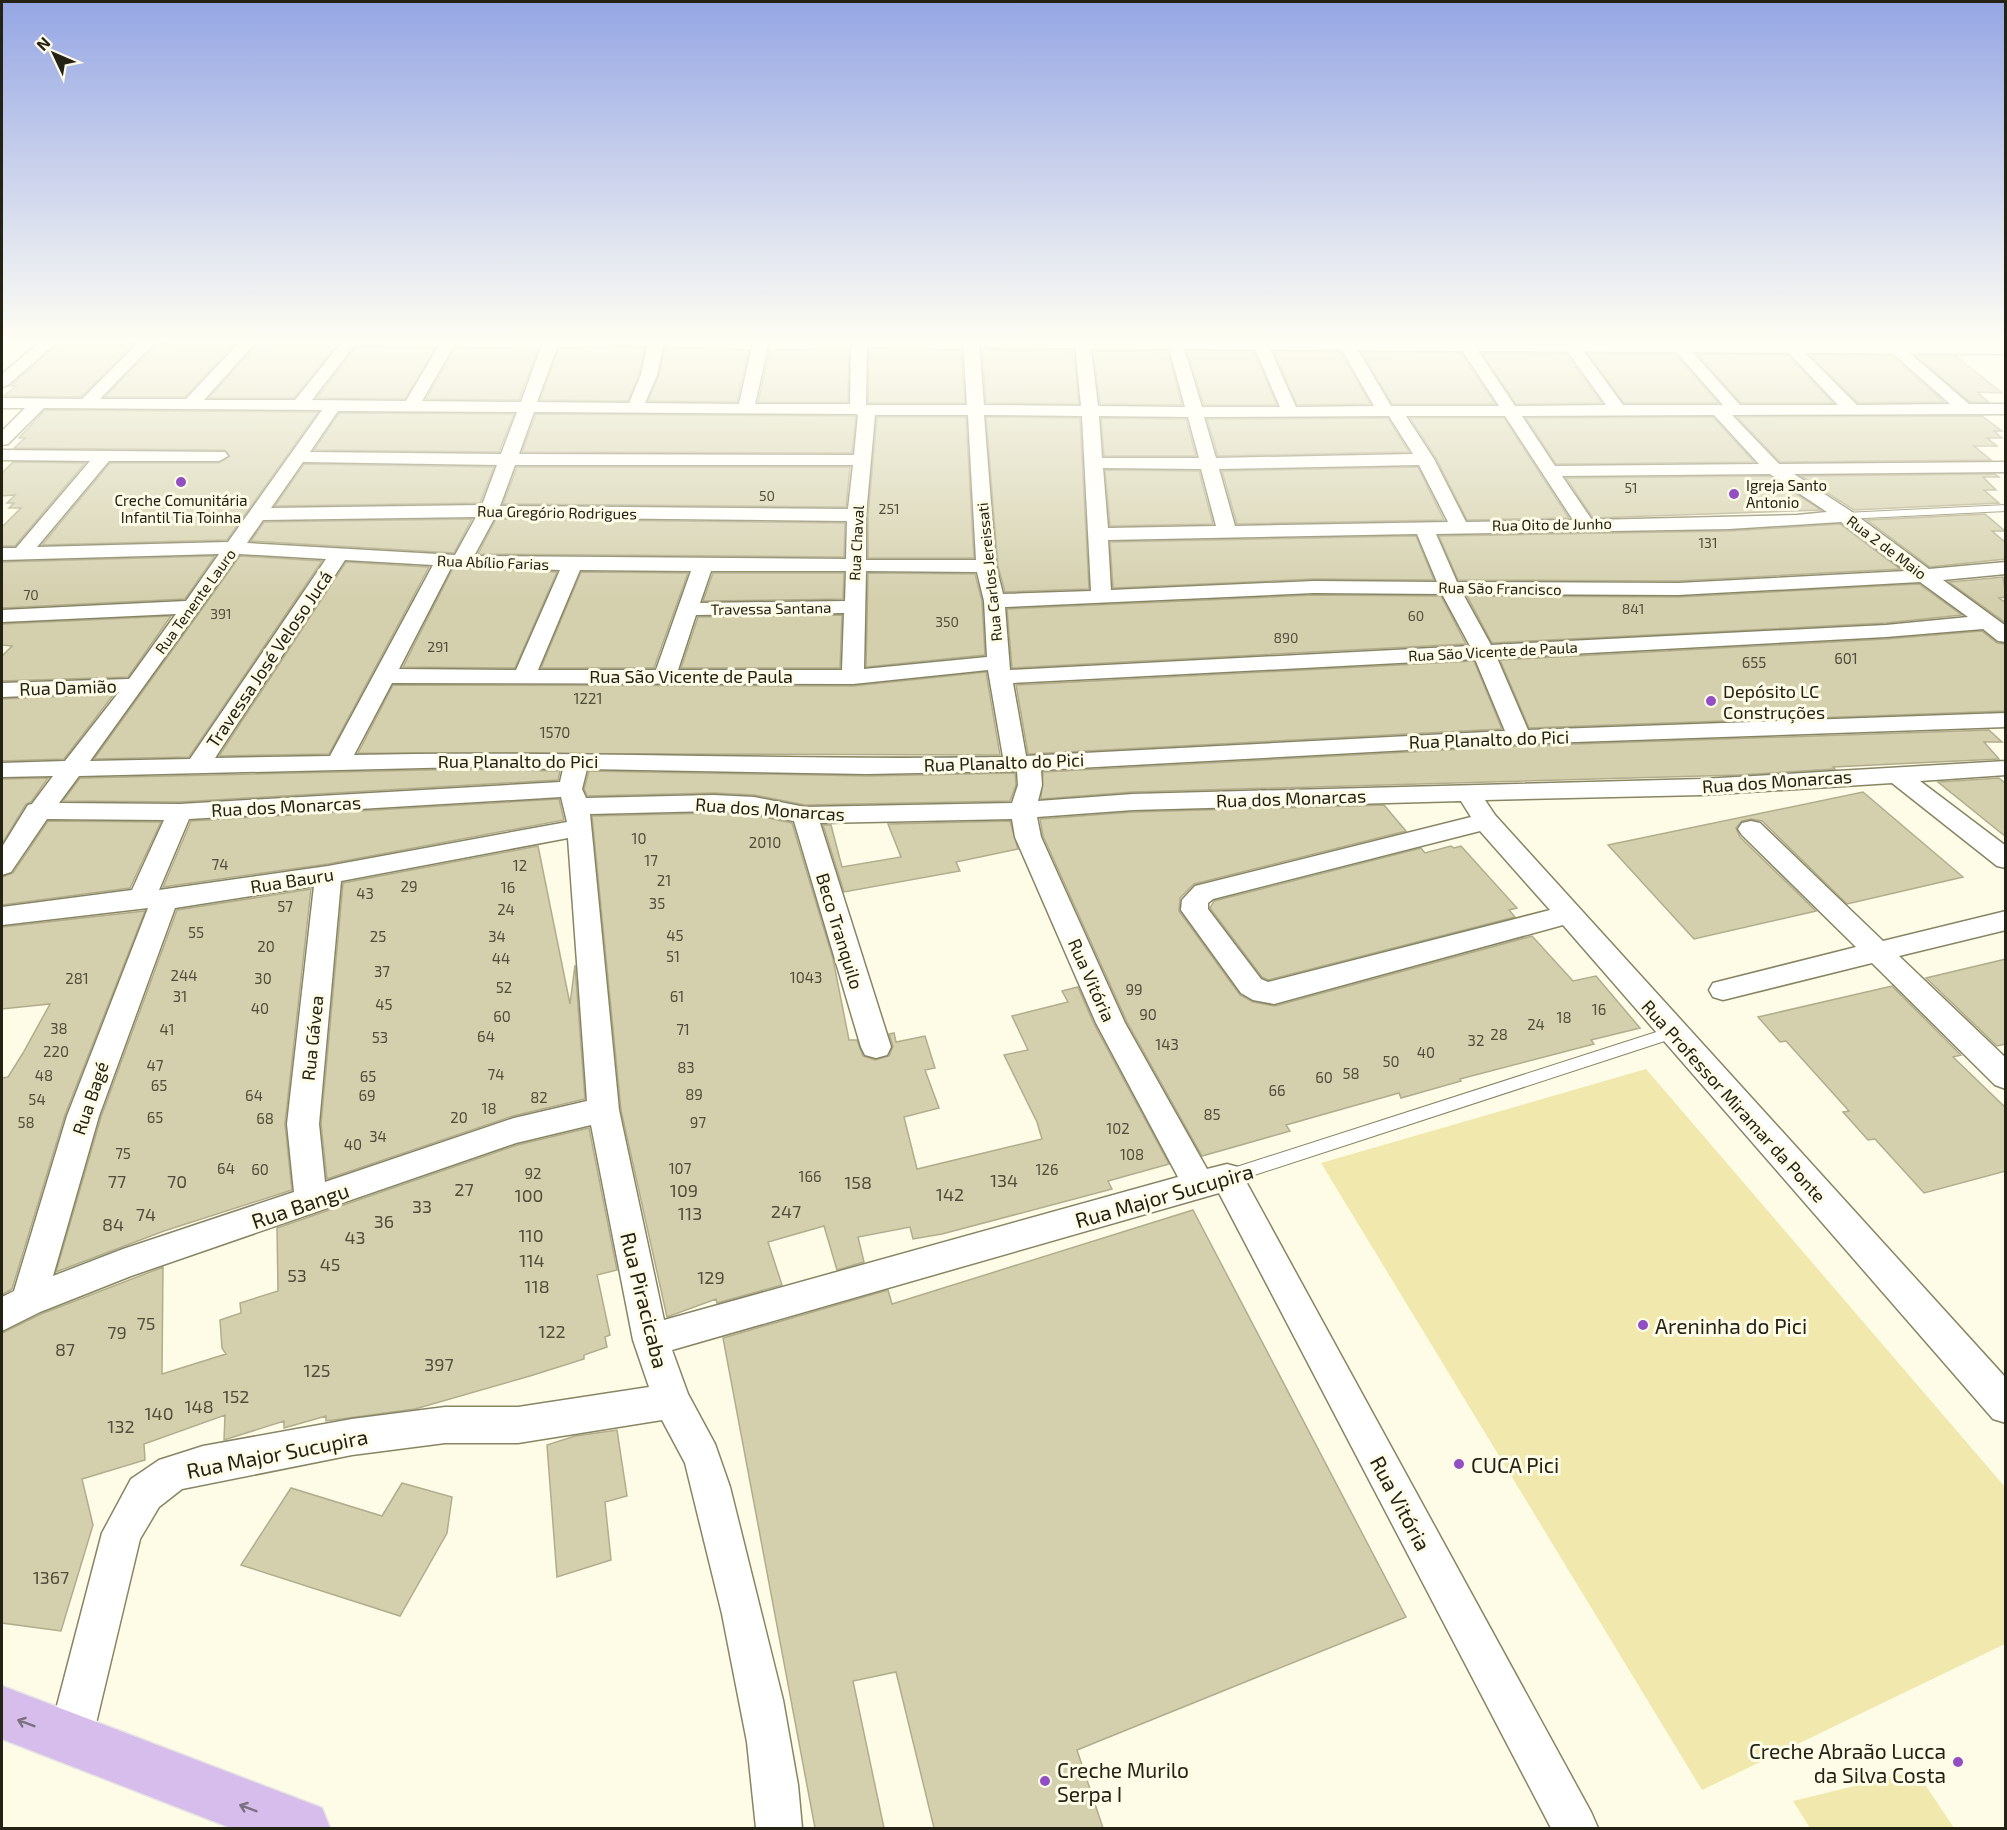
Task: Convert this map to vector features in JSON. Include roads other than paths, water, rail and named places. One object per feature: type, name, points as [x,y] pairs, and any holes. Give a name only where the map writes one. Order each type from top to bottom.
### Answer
[{"type":"main road","points":[[2,1713],[302,1828]]},
{"type":"street","points":[[2,440],[15,427]]},
{"type":"street","name":"Rua Tenente Lauro","points":[[2,866],[37,811],[74,767],[135,685],[318,427]]},
{"type":"street","points":[[338,763],[383,676],[453,562],[489,511],[519,427]]},
{"type":"street","name":"Rua Chaval","points":[[853,677],[857,515],[863,460],[863,427]]},
{"type":"street","name":"Rua Carlos Jereissati","points":[[977,427],[986,566],[994,601],[999,670],[1022,764]]},
{"type":"street","points":[[1092,427],[1099,534],[1097,573],[1102,597]]},
{"type":"street","points":[[1198,427],[1227,530]]},
{"type":"street","points":[[1401,427],[1425,459],[1459,526]]},
{"type":"street","points":[[1521,427],[1585,524]]},
{"type":"street","name":"Rua 2 de Maio","points":[[1741,427],[1775,470],[1845,516],[2006,636]]},
{"type":"street","points":[[2,455],[219,456]]},
{"type":"street","points":[[22,553],[104,457]]},
{"type":"street","points":[[298,457],[619,461],[863,460]]},
{"type":"street","points":[[1094,463],[1319,463],[1425,459]]},
{"type":"street","points":[[1552,471],[2006,467]]},
{"type":"street","name":"Rua Gregório Rodrigues","points":[[256,514],[489,511],[857,515]]},
{"type":"street","name":"Rua Oito de Junho","points":[[1099,534],[1797,521],[1845,516]]},
{"type":"street","points":[[1424,528],[1449,586],[1483,651],[1519,737]]},
{"type":"street","name":"Rua Abílio Farias","points":[[2,554],[233,548],[340,553],[453,562],[986,566]]},
{"type":"street","name":"Travessa José Veloso Jucá","points":[[198,765],[340,553]]},
{"type":"street","points":[[525,674],[573,564]]},
{"type":"street","points":[[664,678],[703,565]]},
{"type":"street","name":"Rua São Francisco","points":[[994,601],[1314,587],[1678,589],[1882,579],[1923,573],[2006,568]]},
{"type":"street","points":[[2,616],[190,607]]},
{"type":"street","name":"Travessa Santana","points":[[689,609],[854,607]]},
{"type":"street","name":"Rua São Vicente de Paula","points":[[383,676],[525,674],[664,678],[853,677],[1483,651],[1886,631],[1986,622]]},
{"type":"street","name":"Rua Damião","points":[[2,690],[135,685]]},
{"type":"street","name":"Rua Planalto do Pici","points":[[2,770],[465,760],[576,796],[867,767],[1022,764],[1152,755],[1519,737],[2006,720]]},
{"type":"street","name":"Rua Vitória","points":[[1022,764],[1030,785],[1023,810],[1028,837],[1046,872],[1111,1023],[1213,1181],[1575,1828]]},
{"type":"street","name":"Rua dos Monarcas","points":[[37,811],[180,812],[576,796],[754,806],[805,815],[828,813],[899,815],[1023,810],[1133,802],[1702,787],[1895,773],[2006,768]]},
{"type":"street","points":[[1895,773],[2006,860]]},
{"type":"street","name":"Rua Professor Miramar da Ponte","points":[[1467,792],[1486,820],[1571,914],[1672,1033],[2006,1406]]},
{"type":"street","name":"Rua Bauru","points":[[2,916],[153,899],[328,875],[576,796]]},
{"type":"street","name":"Rua Piracicaba","points":[[576,796],[603,1110],[651,1340],[672,1401],[702,1457],[711,1487],[760,1702],[776,1790],[778,1828]]},
{"type":"street","name":"Rua Bagé","points":[[15,1308],[83,1116],[180,812]]},
{"type":"street","name":"Beco Tranquilo","points":[[805,815],[876,1047]]},
{"type":"street","points":[[1486,820],[1204,892],[1195,900],[1194,910],[1251,986],[1263,993],[1274,993],[1571,914]]},
{"type":"street","points":[[1751,829],[2006,1077]]},
{"type":"street","name":"Rua Gávea","points":[[311,1201],[303,1124],[328,875]]},
{"type":"street","points":[[1723,990],[1876,950],[2006,920]]},
{"type":"street","name":"Rua Bangu","points":[[15,1308],[123,1264],[514,1131],[603,1110]]},
{"type":"street","name":"Rua Major Sucupira","points":[[651,1340],[1213,1181]]},
{"type":"street","name":"Rua Major Sucupira","points":[[70,1740],[122,1533],[145,1493],[173,1473],[203,1465],[352,1437],[445,1425],[518,1425],[672,1401]]},
{"type":"lane","name":"Rua Oito de Junho","points":[[1845,516],[2006,508]]},
{"type":"lane","name":"Rua Major Sucupira","points":[[1213,1181],[1672,1033]]},
{"type":"place","name":"Creche Comunitária Infantil Tia Toinha","points":[[181,482]]},
{"type":"place","name":"Igreja Santo Antonio","points":[[1734,494]]},
{"type":"place","name":"Depósito LC Construções","points":[[1711,701]]},
{"type":"place","name":"Areninha do Pici","points":[[1643,1325]]},
{"type":"place","name":"CUCA Pici","points":[[1459,1464]]},
{"type":"place","name":"Creche Abraão Lucca da Silva Costa","points":[[1958,1762]]},
{"type":"place","name":"Creche Murilo Serpa I","points":[[1045,1781]]}]
